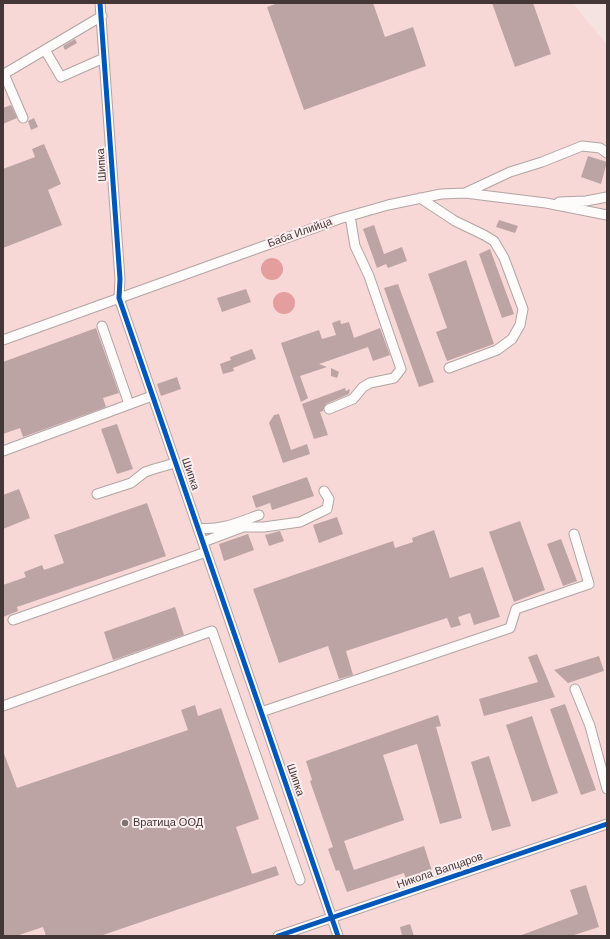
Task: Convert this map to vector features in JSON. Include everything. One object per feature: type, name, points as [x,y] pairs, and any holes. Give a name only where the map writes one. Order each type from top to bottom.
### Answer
[{"type":"street","name":"Шипка","points":[[100,3],[120,280],[119,298],[338,936]]},
{"type":"street","points":[[23,118],[4,74],[102,16]]},
{"type":"street","points":[[45,50],[61,77],[104,58]]},
{"type":"street","points":[[465,193],[510,172],[542,162],[582,146],[600,148],[607,153]]},
{"type":"street","name":"Баба Илийца","points":[[3,340],[350,216],[420,198],[441,194],[465,193],[546,203],[607,215]]},
{"type":"street","points":[[546,203],[586,201],[607,196]]},
{"type":"street","points":[[420,198],[455,221],[494,241],[504,258],[523,309],[520,326],[512,339],[497,350],[449,368]]},
{"type":"street","points":[[329,409],[353,399],[363,387],[370,382],[394,378],[401,368],[369,276],[355,246],[350,216]]},
{"type":"street","points":[[102,326],[129,404]]},
{"type":"street","points":[[3,451],[152,396]]},
{"type":"street","points":[[97,494],[131,483],[145,472],[175,463]]},
{"type":"street","points":[[202,542],[243,527],[264,527],[300,522],[327,509],[329,499],[324,491]]},
{"type":"street","points":[[198,528],[211,530],[223,528],[259,514]]},
{"type":"street","points":[[261,712],[510,628],[516,610],[589,584],[574,534]]},
{"type":"street","points":[[13,620],[206,552]]},
{"type":"street","points":[[3,706],[212,631],[300,880]]},
{"type":"street","points":[[575,688],[590,726],[607,789]]},
{"type":"street","name":"Никола Вапцаров","points":[[278,936],[607,824]]},
{"type":"shaded area","points":[[3,3],[573,3],[607,45],[607,936],[3,936]]},
{"type":"shaded area","points":[[272,258],[280,261],[283,269],[280,277],[272,280],[264,277],[261,269],[264,261]]},
{"type":"shaded area","points":[[284,292],[288,293],[294,299],[294,307],[288,313],[284,314],[280,313],[274,307],[273,303],[274,299],[280,293]]},
{"type":"building","points":[[278,3],[373,3],[385,37],[413,27],[426,66],[304,110],[267,7]]},
{"type":"building","points":[[492,3],[533,3],[551,54],[515,67]]},
{"type":"building","points":[[75,39],[77,43],[65,50],[63,46]]},
{"type":"building","points":[[11,105],[17,118],[3,124],[3,108]]},
{"type":"building","points":[[34,118],[38,127],[31,130],[28,121]]},
{"type":"building","points":[[44,144],[61,184],[48,190],[62,225],[3,248],[3,169],[35,157],[32,149]]},
{"type":"building","points":[[588,156],[607,162],[601,184],[581,177]]},
{"type":"building","points":[[499,220],[518,226],[515,233],[496,227]]},
{"type":"building","points":[[374,225],[384,254],[402,247],[407,261],[388,268],[386,264],[377,268],[363,229]]},
{"type":"building","points":[[490,249],[514,314],[502,318],[479,254]]},
{"type":"building","points":[[466,260],[494,344],[447,361],[436,332],[447,328],[428,274]]},
{"type":"building","points":[[398,284],[434,382],[419,387],[384,288]]},
{"type":"building","points":[[246,289],[251,302],[222,312],[217,298]]},
{"type":"building","points":[[340,320],[341,324],[349,322],[354,338],[380,328],[390,355],[373,361],[368,347],[319,364],[327,367],[300,376],[308,398],[301,402],[281,343],[319,330],[322,339],[336,335],[332,323]]},
{"type":"building","points":[[96,328],[119,393],[103,398],[106,407],[23,437],[20,428],[3,434],[3,362]]},
{"type":"building","points":[[252,349],[256,359],[233,368],[234,371],[223,374],[220,364],[231,360],[230,357]]},
{"type":"building","points":[[331,368],[339,372],[337,378],[331,376]]},
{"type":"building","points":[[177,377],[181,389],[161,396],[157,384]]},
{"type":"building","points":[[345,388],[346,391],[350,389],[349,394],[326,404],[323,411],[320,412],[328,435],[314,439],[302,404]]},
{"type":"building","points":[[279,414],[291,450],[307,444],[310,454],[283,463],[269,423],[274,415]]},
{"type":"building","points":[[117,424],[133,469],[117,474],[101,429]]},
{"type":"building","points":[[307,477],[314,496],[272,510],[270,503],[256,508],[252,496]]},
{"type":"building","points":[[19,489],[30,518],[3,529],[3,495]]},
{"type":"building","points":[[147,503],[166,556],[17,607],[18,611],[3,617],[3,585],[26,577],[24,572],[42,565],[44,570],[64,563],[54,535]]},
{"type":"building","points":[[337,517],[343,534],[319,543],[313,525]]},
{"type":"building","points":[[520,521],[545,590],[514,602],[489,532]]},
{"type":"building","points":[[434,530],[450,578],[483,567],[500,617],[474,625],[470,613],[458,617],[461,625],[451,628],[447,618],[346,651],[353,675],[339,679],[328,646],[279,663],[253,589],[393,541],[395,548],[413,542],[412,538]]},
{"type":"building","points":[[280,531],[284,541],[269,546],[265,535]]},
{"type":"building","points":[[248,534],[254,550],[224,561],[219,544]]},
{"type":"building","points":[[561,539],[577,581],[563,586],[547,544]]},
{"type":"building","points":[[175,607],[184,635],[113,660],[104,632]]},
{"type":"building","points":[[537,654],[555,697],[484,716],[479,699],[538,682],[528,657]]},
{"type":"building","points":[[599,656],[604,671],[568,683],[554,670]]},
{"type":"building","points":[[565,704],[596,790],[581,795],[550,709]]},
{"type":"building","name":"Вратица ООД","points":[[195,705],[198,716],[221,708],[259,819],[236,827],[252,874],[276,866],[279,875],[100,936],[46,936],[43,927],[16,936],[3,936],[3,751],[17,788],[188,730],[181,710]]},
{"type":"building","points":[[438,715],[441,726],[436,727],[462,818],[440,824],[417,744],[383,755],[404,820],[344,841],[354,870],[424,846],[432,871],[406,879],[404,873],[347,892],[339,870],[336,871],[328,849],[333,847],[310,781],[312,780],[306,761]]},
{"type":"building","points":[[532,716],[558,793],[532,802],[506,725]]},
{"type":"building","points":[[489,756],[511,826],[492,831],[471,762]]},
{"type":"building","points":[[586,885],[599,927],[571,936],[519,936],[578,914],[570,890]]},
{"type":"building","points":[[410,924],[414,936],[402,936],[400,927]]},
{"type":"cycle path","points":[[100,3],[120,279],[119,298],[338,936]]},
{"type":"cycle path","points":[[278,936],[607,824]]},
{"type":"place","name":"Вратица ООД","points":[[125,823]]}]
